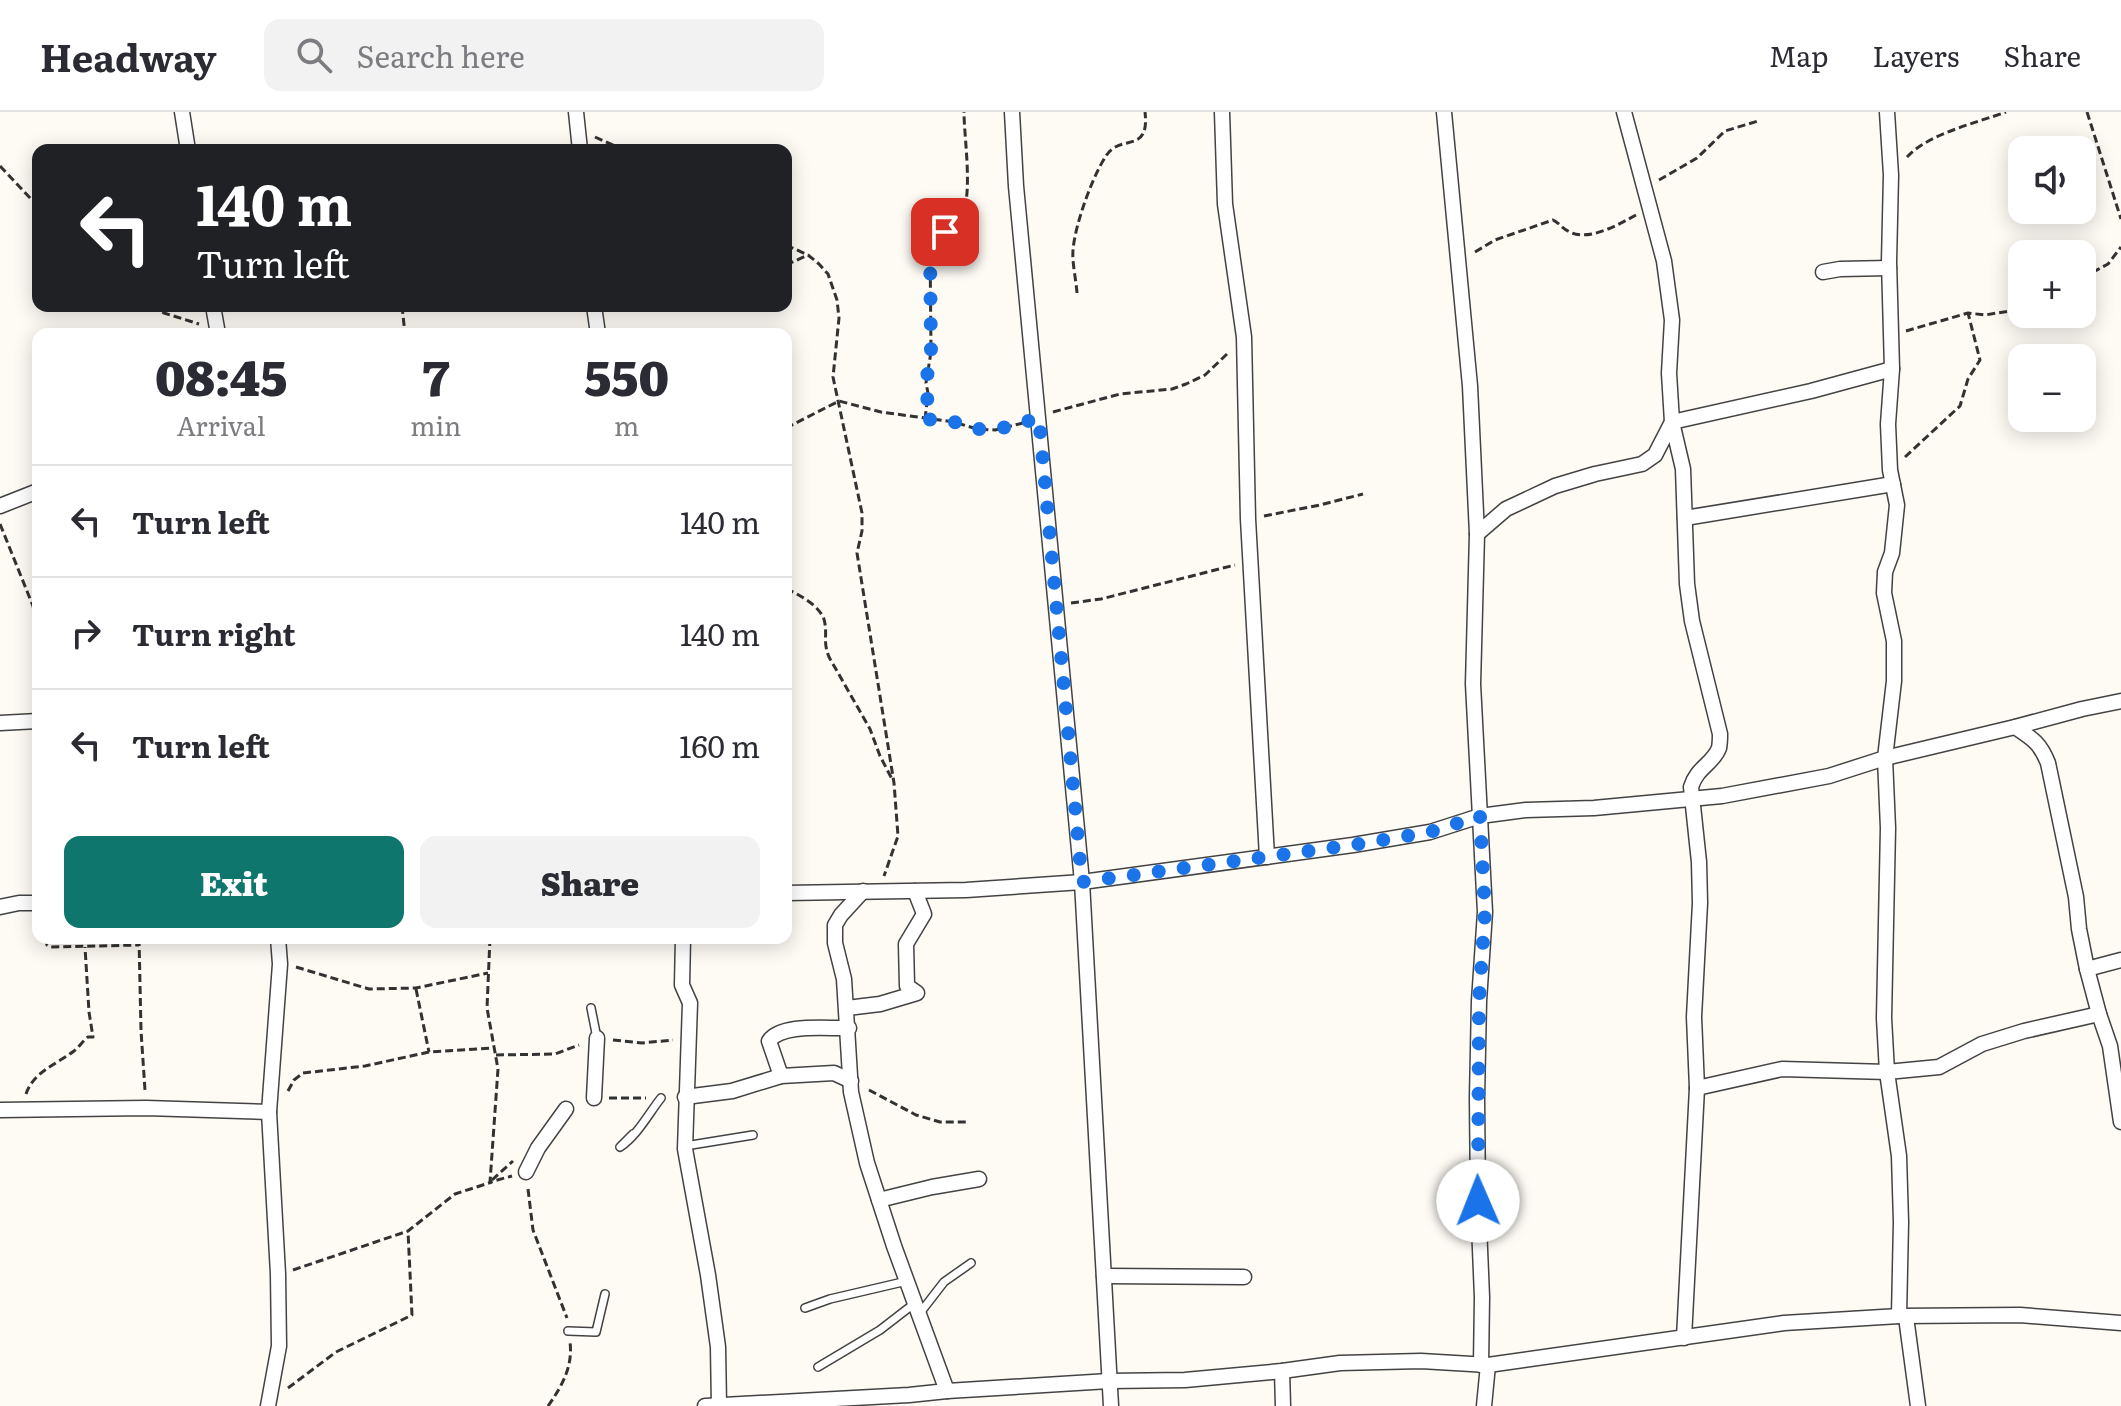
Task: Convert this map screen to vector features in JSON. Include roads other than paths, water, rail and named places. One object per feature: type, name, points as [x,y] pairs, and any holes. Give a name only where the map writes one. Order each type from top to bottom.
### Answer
[{"type":"street","points":[[182,112],[187,144]]},
{"type":"street","points":[[576,112],[579,144]]},
{"type":"street","points":[[1012,112],[1017,200],[1082,882],[1111,1406]]},
{"type":"street","points":[[1222,112],[1225,204],[1244,337],[1248,519],[1267,857]]},
{"type":"street","points":[[1444,112],[1470,386],[1477,534],[1473,684],[1485,912],[1477,1098],[1484,1406]]},
{"type":"street","points":[[1624,112],[1664,261],[1672,320],[1669,373],[1672,422],[1683,469],[1687,584],[1692,621],[1720,734],[1719,749],[1695,775],[1691,787],[1700,903],[1694,1017],[1697,1088],[1684,1338]]},
{"type":"street","points":[[1887,112],[1891,175],[1889,268],[1892,369],[1888,424],[1891,477],[1897,505],[1884,593],[1894,641],[1894,681],[1885,758],[1888,828],[1884,1018],[1887,1072],[1899,1156],[1902,1317],[1918,1406]]},
{"type":"street","points":[[1823,272],[1889,268]]},
{"type":"street","points":[[1672,422],[1811,391],[1892,369]]},
{"type":"street","points":[[1477,534],[1506,509],[1555,486],[1642,464],[1655,455],[1672,422]]},
{"type":"street","points":[[1685,518],[1891,477]]},
{"type":"street","points":[[0,506],[32,493]]},
{"type":"street","points":[[792,893],[915,891],[1082,882],[1353,845],[1430,832],[1480,816],[1722,796],[1829,776],[1885,758],[2121,701]]},
{"type":"street","points":[[0,723],[32,721]]},
{"type":"street","points":[[2015,727],[2035,740],[2048,763],[2076,897],[2087,969],[2110,1046],[2121,1122]]},
{"type":"street","points":[[871,891],[841,915],[835,925],[835,943],[844,979],[849,1028],[851,1092],[867,1163],[947,1391]]},
{"type":"street","points":[[847,1008],[880,1004],[917,993],[907,986],[906,974],[906,944],[924,914],[915,891]]},
{"type":"street","points":[[0,907],[32,903]]},
{"type":"street","points":[[268,1404],[279,1346],[269,1112],[280,964],[278,944]]},
{"type":"street","points":[[683,944],[682,985],[690,1003],[685,1146],[718,1347],[714,1406],[910,1401],[947,1391],[1109,1381],[1185,1380],[1340,1363],[1421,1361],[1485,1365],[1784,1323],[2020,1315],[2121,1323]]},
{"type":"street","points":[[2087,969],[2121,960]]},
{"type":"street","points":[[1697,1088],[1782,1069],[1887,1072],[1939,1067],[1982,1044],[2099,1014]]},
{"type":"street","points":[[781,1076],[769,1041],[773,1035],[786,1030],[849,1028]]},
{"type":"street","points":[[594,1098],[597,1038]]},
{"type":"street","points":[[685,1097],[732,1091],[781,1076],[834,1073],[851,1081]]},
{"type":"street","points":[[0,1110],[146,1108],[269,1112]]},
{"type":"street","points":[[526,1172],[538,1148],[566,1109]]},
{"type":"street","points":[[879,1200],[979,1179]]},
{"type":"street","points":[[1104,1276],[1244,1277]]},
{"type":"street","points":[[1282,1371],[1283,1406]]},
{"type":"lane","points":[[591,1008],[597,1038]]},
{"type":"lane","points":[[633,1134],[661,1098]]},
{"type":"lane","points":[[685,1146],[753,1135]]},
{"type":"lane","points":[[818,1367],[917,1309],[944,1282],[971,1263]]},
{"type":"lane","points":[[805,1308],[907,1281]]},
{"type":"lane","points":[[568,1331],[596,1332],[605,1294]]}]
